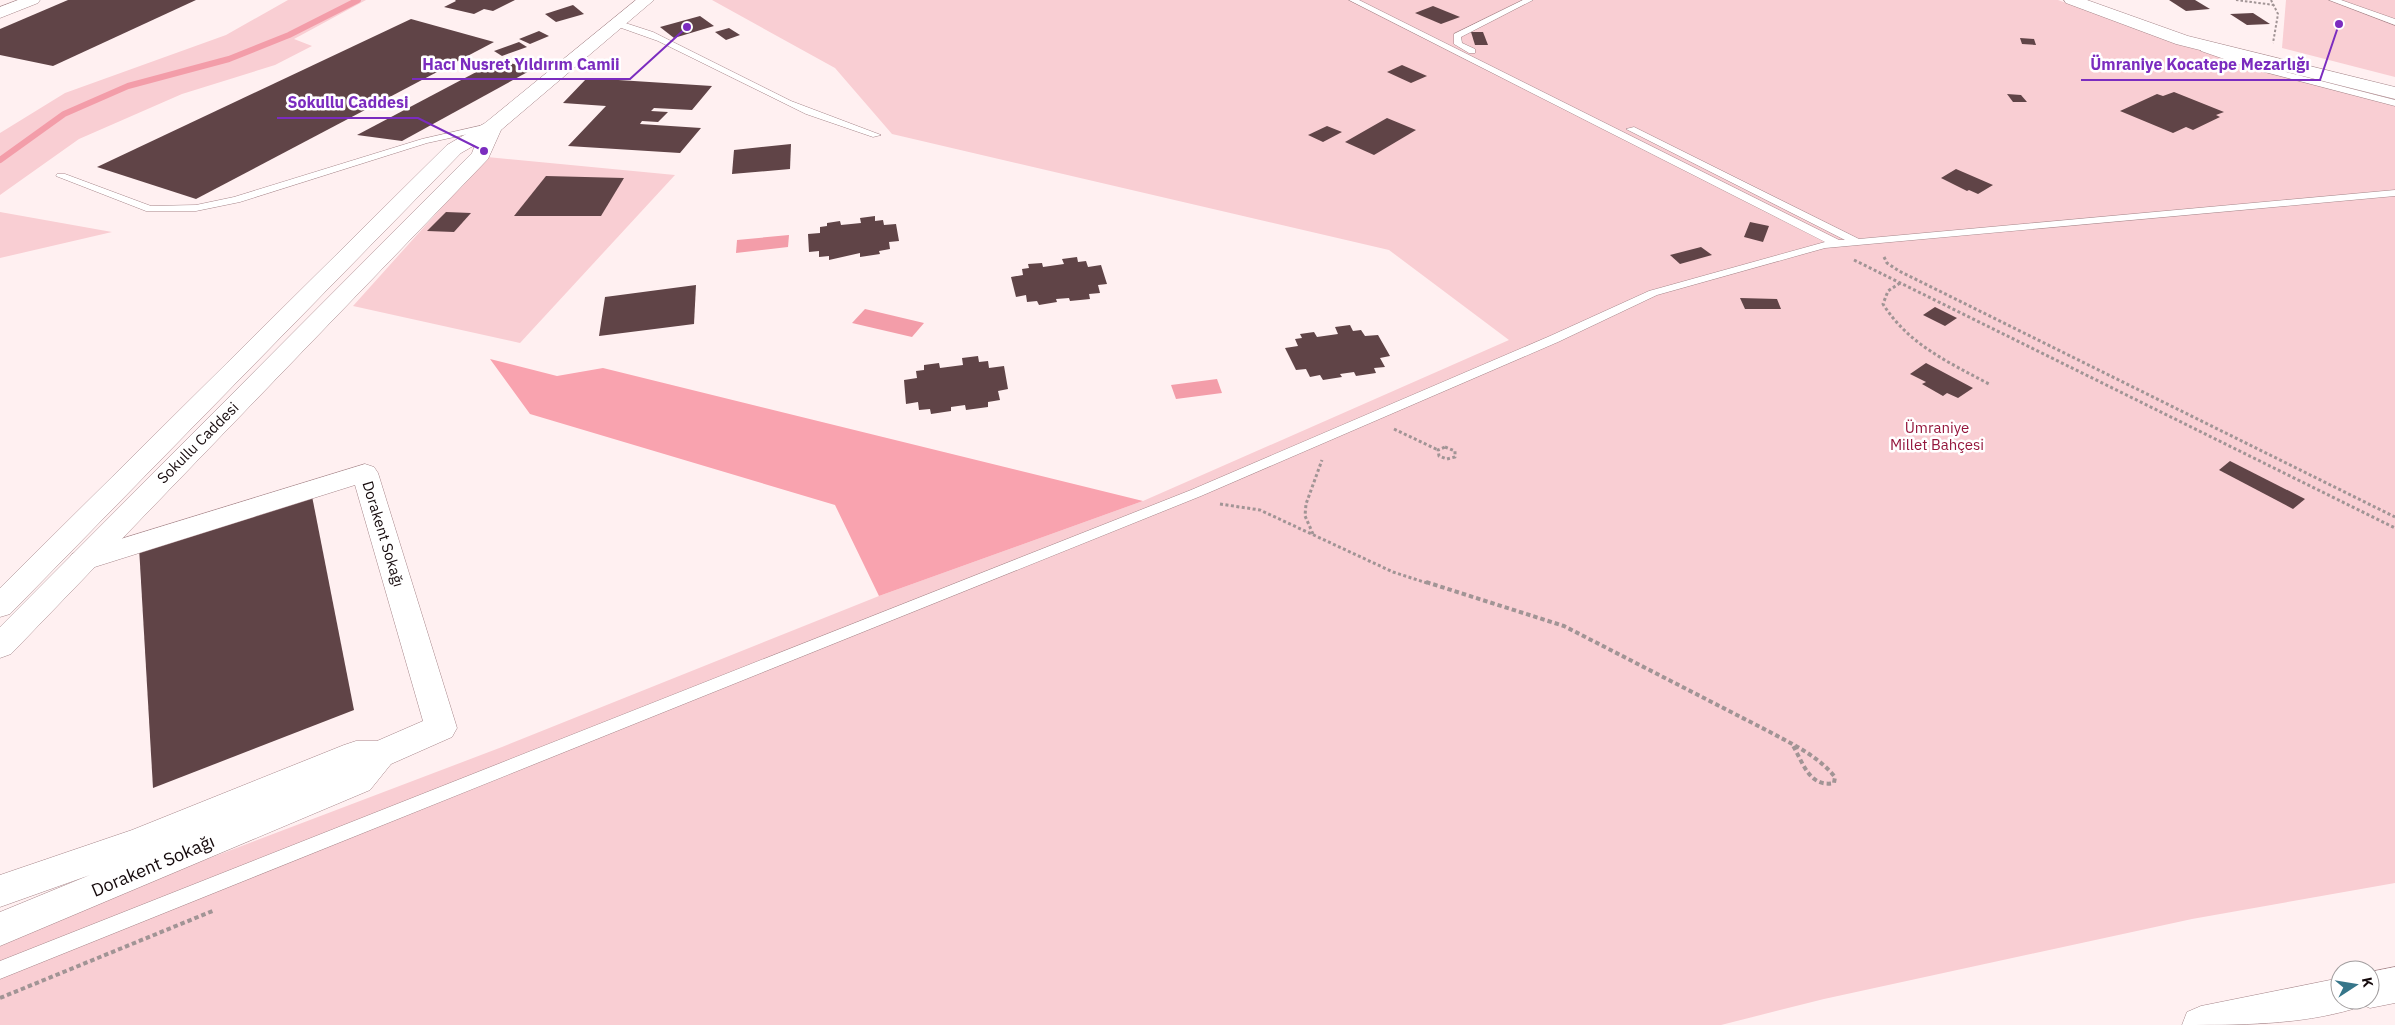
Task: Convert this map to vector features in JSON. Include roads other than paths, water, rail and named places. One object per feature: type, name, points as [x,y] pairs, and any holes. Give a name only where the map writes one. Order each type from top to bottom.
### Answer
[{"type":"main road","points":[[0,4],[8,0]]},
{"type":"main road","points":[[0,13],[32,0]]},
{"type":"main road","name":"Sokullu Caddesi","points":[[0,606],[454,149],[492,127],[646,0]]},
{"type":"main road","points":[[2072,0],[2182,40],[2395,93]]},
{"type":"main road","points":[[2102,0],[2201,33],[2395,82]]},
{"type":"main road","name":"Sokullu Caddesi","points":[[0,646],[481,155],[492,127]]},
{"type":"main road","points":[[307,298],[336,302]]},
{"type":"main road","name":"Dorakent Sokağı","points":[[0,891],[140,842],[356,755],[379,754],[441,728],[365,473],[82,561]]},
{"type":"main road","points":[[48,558],[82,561]]},
{"type":"main road","name":"Dorakent Sokağı","points":[[0,929],[358,780],[379,754]]},
{"type":"main road","points":[[2380,988],[2395,984]]},
{"type":"main road","points":[[2201,1025],[2330,998]]},
{"type":"lane","points":[[1353,0],[1831,244]]},
{"type":"lane","points":[[1370,0],[1431,30],[1434,41]]},
{"type":"lane","points":[[1529,0],[1461,32],[1457,36],[1458,44],[1858,242]]},
{"type":"lane","points":[[2332,0],[2395,22]]},
{"type":"lane","points":[[616,23],[642,31],[840,125],[876,135]]},
{"type":"lane","points":[[2182,40],[2256,67],[2395,103]]},
{"type":"lane","points":[[61,176],[150,209],[196,208],[236,200],[426,141],[492,127]]},
{"type":"lane","points":[[2346,188],[2370,195]]},
{"type":"lane","points":[[0,970],[1196,493],[1654,293],[1831,244],[2218,206],[2395,193]]},
{"type":"waterway","points":[[0,160],[64,114],[128,86],[229,59],[289,35],[358,0]]},
{"type":"place","name":"Ümraniye Kocatepe Mezarlığı","points":[[2339,24]]},
{"type":"place","name":"Hacı Nusret Yıldırım Camii","points":[[687,27]]},
{"type":"place","name":"Sokullu Caddesi","points":[[484,151]]},
{"type":"park label","name":"Ümraniye Millet Bahçesi","points":[[1937,436]]}]
